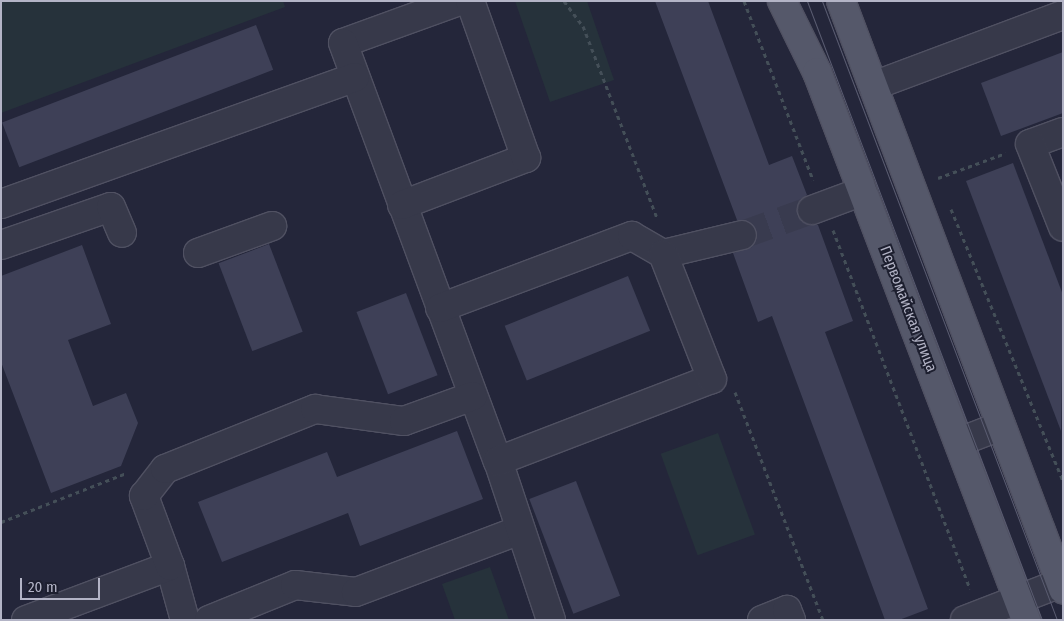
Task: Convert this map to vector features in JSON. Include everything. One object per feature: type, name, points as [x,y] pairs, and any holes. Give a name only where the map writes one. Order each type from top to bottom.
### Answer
[{"type":"main road","name":"Первомайская улица","points":[[782,1],[818,72],[1022,610]]},
{"type":"main road","points":[[841,1],[1001,426],[1056,550],[1062,586]]},
{"type":"lane","points":[[459,1],[343,43],[498,460],[551,620]]},
{"type":"lane","points":[[402,205],[526,158],[470,1]]},
{"type":"lane","points":[[873,86],[1063,15]]},
{"type":"lane","points":[[1,204],[355,77]]},
{"type":"lane","points":[[1063,132],[1030,144],[1063,228]]},
{"type":"lane","points":[[818,208],[863,191]]},
{"type":"lane","points":[[1,245],[111,206],[122,233]]},
{"type":"lane","points":[[198,253],[272,226]]},
{"type":"lane","points":[[440,308],[632,236],[667,254],[742,235]]},
{"type":"lane","points":[[498,460],[712,379],[667,254]]},
{"type":"lane","points":[[185,620],[170,566],[144,496],[165,469],[315,410],[404,421],[473,396]]},
{"type":"lane","points":[[959,442],[1001,426]]},
{"type":"lane","points":[[209,620],[295,585],[356,592],[520,530]]},
{"type":"lane","points":[[26,620],[170,566]]},
{"type":"lane","points":[[972,617],[1022,610],[1062,586]]},
{"type":"lane","points":[[762,620],[787,610],[790,620]]},
{"type":"path","points":[[564,1],[582,26],[667,254]]},
{"type":"path","points":[[744,1],[818,208],[972,617]]},
{"type":"path","points":[[942,187],[938,178],[1030,144]]},
{"type":"path","points":[[950,205],[1063,481]]},
{"type":"path","points":[[712,379],[730,380],[823,620]]},
{"type":"path","points":[[1,522],[124,474],[165,469]]},
{"type":"shaded area","points":[[283,1],[285,7],[1,113],[1,2]]},
{"type":"shaded area","points":[[515,1],[587,1],[614,80],[550,102]]},
{"type":"shaded area","points":[[718,433],[755,534],[698,555],[661,454]]},
{"type":"shaded area","points":[[490,567],[509,620],[455,620],[442,584]]},
{"type":"building","points":[[655,1],[708,1],[769,165],[792,156],[807,195],[797,207],[798,216],[809,225],[818,225],[853,321],[825,332],[928,609],[899,620],[885,620],[772,316],[758,322],[733,253],[752,247],[757,231],[747,220],[737,220]]},
{"type":"building","points":[[256,25],[273,70],[19,167],[2,122]]},
{"type":"building","points":[[1063,52],[1063,113],[1001,136],[981,83]]},
{"type":"building","points":[[1013,163],[1063,295],[1061,431],[966,181]]},
{"type":"building","points":[[269,244],[303,332],[252,351],[219,263]]},
{"type":"building","points":[[82,245],[111,324],[68,340],[93,406],[126,393],[138,423],[121,466],[51,493],[1,362],[1,276]]},
{"type":"building","points":[[628,276],[650,331],[527,381],[505,326]]},
{"type":"building","points":[[406,293],[438,375],[388,394],[357,312]]},
{"type":"building","points":[[457,431],[483,499],[360,546],[348,513],[222,562],[198,502],[327,452],[337,477]]},
{"type":"building","points":[[576,481],[620,596],[573,614],[529,499]]},
{"type":"tunnel","points":[[742,235],[812,210]]},
{"type":"tram line","points":[[807,1],[1042,620]]},
{"type":"tram line","points":[[822,1],[1057,620]]}]
